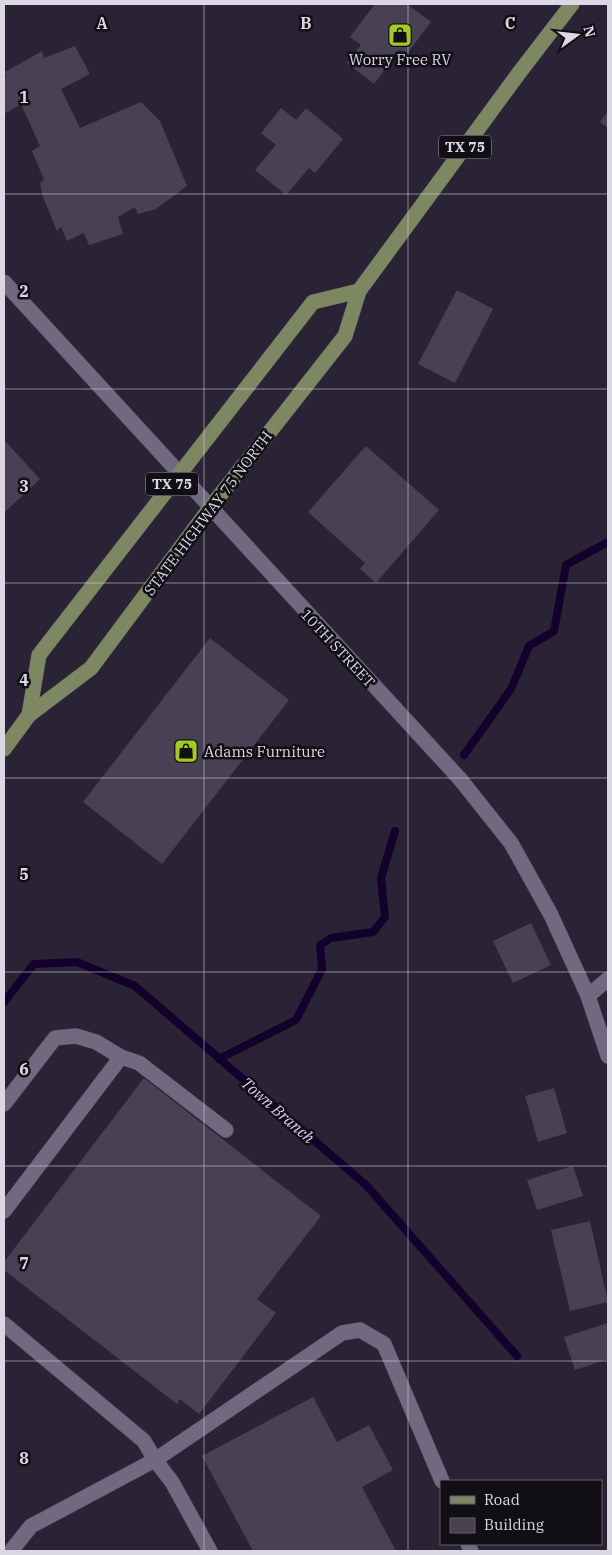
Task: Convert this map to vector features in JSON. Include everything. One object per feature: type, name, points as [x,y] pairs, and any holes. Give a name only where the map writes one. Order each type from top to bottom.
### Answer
[{"type":"main road","name":"STATE HIGHWAY 75 NORTH","points":[[4,749],[29,715],[90,668],[210,508],[344,336],[359,291],[572,4]]},
{"type":"main road","name":"STATE HIGHWAY 75 NORTH","points":[[29,715],[40,655],[179,475],[314,302],[359,291]]},
{"type":"street","name":"10TH STREET","points":[[4,282],[179,475],[460,779],[511,843],[551,915],[588,996],[608,1056]]},
{"type":"street","points":[[588,996],[608,979]]},
{"type":"street","points":[[4,1104],[55,1038],[76,1036],[96,1042],[121,1057],[139,1063],[226,1130]]},
{"type":"street","points":[[4,1211],[121,1057]]},
{"type":"street","points":[[4,1324],[144,1440],[155,1460],[172,1482],[210,1551]]},
{"type":"street","points":[[11,1551],[31,1526],[155,1460],[342,1333],[360,1330],[384,1344],[442,1480]]},
{"type":"building","points":[[375,4],[407,4],[431,22],[406,55],[399,50],[374,84],[347,63],[361,45],[350,37]]},
{"type":"building","points":[[75,46],[90,74],[61,89],[80,128],[141,102],[160,121],[187,186],[156,209],[138,214],[135,207],[118,217],[123,234],[89,245],[84,233],[67,241],[61,227],[57,231],[43,197],[40,183],[44,180],[32,151],[40,146],[21,104],[4,114],[5,72],[42,51],[44,58]]},
{"type":"building","points":[[281,108],[296,120],[306,108],[343,139],[315,173],[309,168],[286,195],[255,170],[276,145],[261,133]]},
{"type":"building","points":[[608,111],[608,128],[600,122]]},
{"type":"building","points":[[457,290],[493,309],[455,383],[418,364]]},
{"type":"building","points":[[4,440],[40,479],[4,513]]},
{"type":"building","points":[[366,446],[439,510],[376,583],[360,569],[365,563],[308,512]]},
{"type":"building","name":"Adams Furniture","points":[[210,638],[289,700],[162,864],[83,802]]},
{"type":"building","points":[[531,923],[551,965],[513,983],[493,941]]},
{"type":"building","points":[[144,1078],[321,1216],[257,1299],[276,1313],[199,1414],[180,1399],[177,1404],[4,1270],[4,1262]]},
{"type":"building","points":[[554,1088],[567,1133],[538,1142],[525,1096]]},
{"type":"building","points":[[573,1166],[583,1196],[537,1210],[527,1180]]},
{"type":"building","points":[[590,1221],[608,1302],[570,1311],[551,1230]]},
{"type":"building","points":[[608,1323],[608,1359],[575,1370],[564,1337]]},
{"type":"building","points":[[313,1397],[337,1442],[369,1425],[393,1470],[362,1487],[396,1551],[253,1551],[202,1456]]},
{"type":"waterway","points":[[464,755],[511,689],[529,646],[554,631],[566,565],[608,542]]},
{"type":"waterway","points":[[219,1059],[296,1020],[322,969],[320,945],[331,938],[373,932],[385,917],[381,878],[395,831]]},
{"type":"waterway","name":"Town Branch","points":[[4,1002],[34,964],[77,962],[135,986],[366,1185],[517,1356]]},
{"type":"place","name":"Worry Free RV","points":[[400,35]]},
{"type":"place","name":"Adams Furniture","points":[[186,751]]}]
